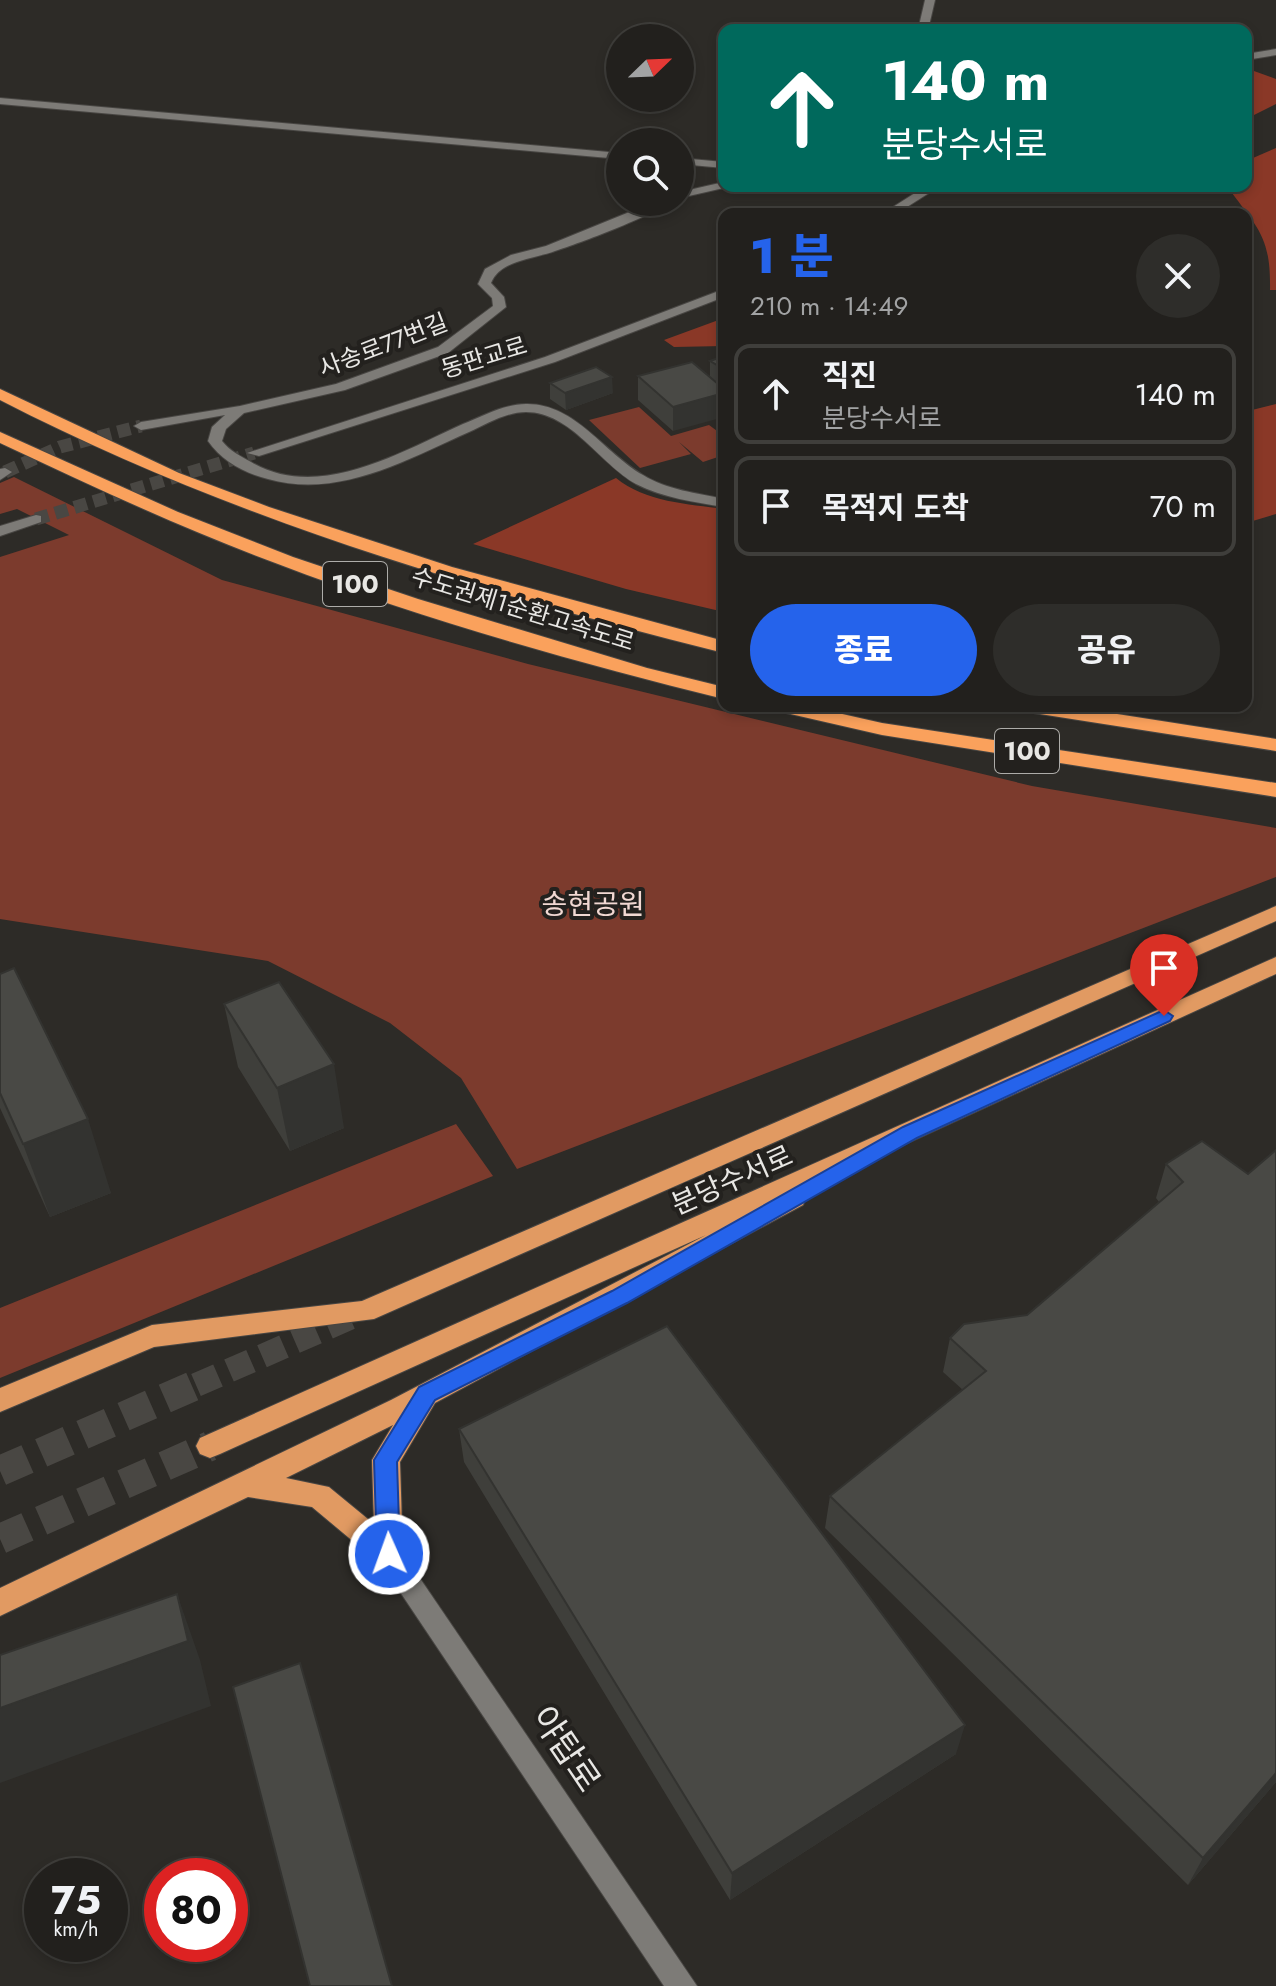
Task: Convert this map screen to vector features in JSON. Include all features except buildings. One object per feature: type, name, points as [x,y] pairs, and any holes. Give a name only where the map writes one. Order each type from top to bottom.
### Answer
[{"type":"highway","name":"수도권제1순환고속도로","points":[[0,394],[87,437],[217,494],[467,580],[718,645]]},
{"type":"highway","name":"수도권제1순환고속도로","points":[[0,437],[172,516],[286,561],[411,603],[640,672],[718,692]]},
{"type":"highway","name":"100","points":[[807,712],[882,729],[1276,790]]},
{"type":"highway","name":"100","points":[[1065,712],[1276,745]]},
{"type":"highway","name":"분당수서로","points":[[0,1400],[152,1336],[365,1311],[1276,913]]},
{"type":"highway","name":"분당수서로","points":[[210,1446],[910,1133],[1276,965]]},
{"type":"highway","points":[[0,1602],[249,1485],[619,1297],[910,1133]]},
{"type":"highway","points":[[389,1554],[386,1460],[427,1394]]},
{"type":"highway","points":[[249,1485],[319,1496],[389,1554]]},
{"type":"street","points":[[924,24],[930,0]]},
{"type":"street","points":[[1252,56],[1276,52]]},
{"type":"street","points":[[0,101],[606,155]]},
{"type":"street","points":[[694,162],[718,164]]},
{"type":"street","points":[[694,192],[718,186]]},
{"type":"street","points":[[898,208],[924,192]]},
{"type":"street","name":"사송로77번길","points":[[244,407],[360,381],[443,350],[500,307],[498,297],[484,284],[489,272],[515,258],[550,249],[630,216]]},
{"type":"street","name":"동판교로","points":[[254,453],[541,365],[649,327],[718,296]]},
{"type":"street","points":[[244,407],[229,416],[215,434],[216,445],[257,472],[290,481],[361,474],[400,454],[524,405],[551,409],[636,479],[683,495],[718,502]]},
{"type":"street","points":[[141,426],[244,407]]},
{"type":"street","points":[[0,531],[36,519]]},
{"type":"street","name":"야탑로","points":[[389,1554],[682,1986]]},
{"type":"green space","points":[[639,407],[671,436],[709,425],[718,432],[718,457],[703,462],[679,442],[691,454],[640,468],[589,420]]},
{"type":"green space","name":"송현공원","points":[[14,477],[222,580],[528,664],[1032,786],[1276,828],[1276,877],[517,1169],[461,1078],[390,1023],[268,961],[0,919],[0,557],[69,535],[17,509],[0,514],[0,483]]},
{"type":"green space","points":[[456,1124],[493,1176],[0,1378],[0,1308]]},
{"type":"shaded area","points":[[1252,72],[1276,79],[1276,104],[1252,116]]},
{"type":"shaded area","points":[[1276,148],[1276,290],[1270,290],[1268,256],[1252,220],[1252,208],[1243,208],[1231,192],[1252,192],[1252,158]]},
{"type":"shaded area","points":[[718,320],[718,346],[674,347],[664,340]]},
{"type":"shaded area","points":[[1276,404],[1276,514],[1252,521],[1252,410]]},
{"type":"shaded area","points":[[616,478],[653,497],[718,508],[718,611],[626,589],[473,544]]},
{"type":"tunnel","points":[[5,472],[60,447],[141,426]]},
{"type":"tunnel","points":[[36,519],[254,453]]},
{"type":"tunnel","points":[[196,1385],[361,1313]]},
{"type":"tunnel","points":[[0,1471],[200,1383]]},
{"type":"tunnel","points":[[0,1539],[210,1446]]},
{"type":"route","points":[[389,1554],[386,1460],[427,1394],[619,1297],[910,1133],[1164,1016]]}]
